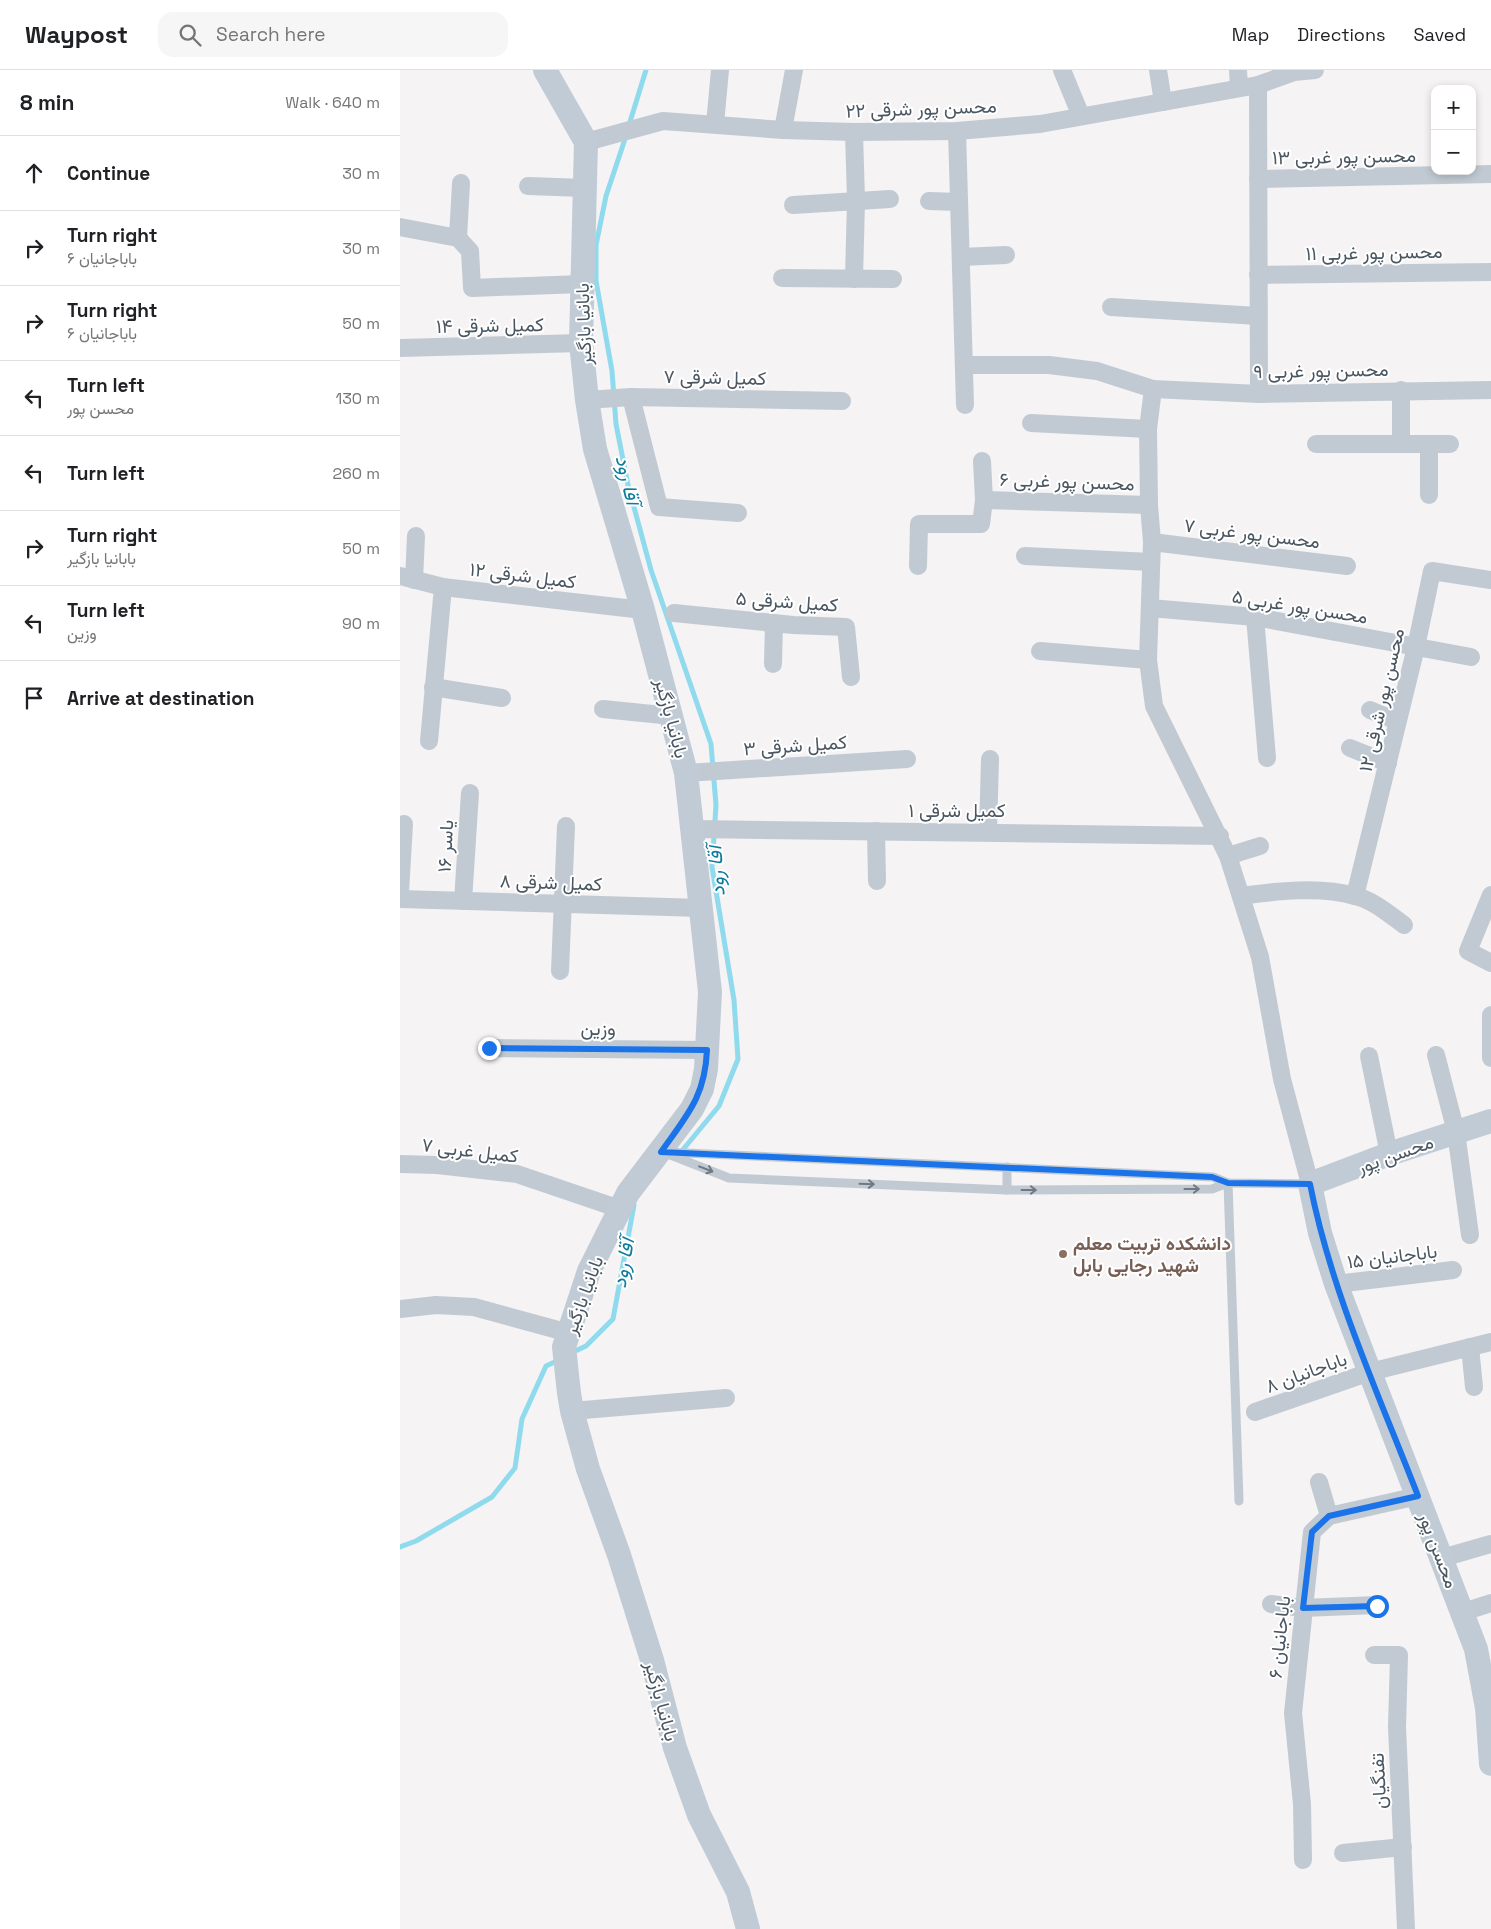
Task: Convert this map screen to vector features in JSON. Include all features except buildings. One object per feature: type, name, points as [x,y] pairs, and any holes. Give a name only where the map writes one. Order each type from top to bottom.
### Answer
[{"type":"street","points":[[545,70],[586,142]]},
{"type":"street","points":[[715,124],[720,70]]},
{"type":"street","points":[[783,130],[794,70]]},
{"type":"street","points":[[1062,70],[1081,116]]},
{"type":"street","points":[[1158,70],[1163,102]]},
{"type":"street","name":"محسن پور شرقی ۲۲","points":[[586,142],[663,121],[783,130],[854,132],[957,131],[1040,124],[1163,102],[1239,79],[1258,85],[1294,72],[1315,70]]},
{"type":"street","points":[[1258,85],[1259,394]]},
{"type":"street","points":[[957,131],[966,405]]},
{"type":"street","points":[[854,132],[856,201],[854,279]]},
{"type":"street","name":"بابانیا بازگیر","points":[[586,142],[581,344],[611,398],[595,449],[643,610],[686,773],[694,829],[710,992],[706,1069],[702,1089],[692,1109],[628,1193],[589,1271],[567,1340],[570,1402],[588,1469],[619,1555],[652,1660],[675,1748],[699,1815],[738,1892],[748,1929]]},
{"type":"street","name":"محسن پور غربی ۱۳","points":[[1258,180],[1491,174]]},
{"type":"street","points":[[458,238],[460,182]]},
{"type":"street","points":[[528,186],[584,188]]},
{"type":"street","points":[[793,204],[890,199]]},
{"type":"street","points":[[929,201],[959,202]]},
{"type":"street","points":[[400,227],[458,238],[470,251],[472,288],[581,284]]},
{"type":"street","points":[[961,257],[1006,255]]},
{"type":"street","name":"محسن پور غربی ۱۱","points":[[1258,275],[1491,272]]},
{"type":"street","points":[[782,278],[893,279]]},
{"type":"street","points":[[1111,307],[1258,316]]},
{"type":"street","name":"کمیل شرقی ۱۴","points":[[400,348],[581,344]]},
{"type":"street","name":"محسن پور غربی ۹","points":[[964,365],[1049,365],[1097,371],[1153,389],[1259,394],[1401,390],[1491,390]]},
{"type":"street","points":[[1153,389],[1148,429],[1149,505],[1152,542],[1148,660],[1154,706],[1220,836],[1228,856],[1260,958],[1282,1079],[1310,1184]]},
{"type":"street","points":[[1401,390],[1401,444]]},
{"type":"street","points":[[611,398],[659,507],[738,513]]},
{"type":"street","name":"کمیل شرقی ۷","points":[[611,398],[842,401]]},
{"type":"street","points":[[1031,423],[1148,429]]},
{"type":"street","points":[[1316,444],[1450,444]]},
{"type":"street","points":[[1429,444],[1429,495]]},
{"type":"street","points":[[918,566],[919,524],[981,524],[984,500],[982,462]]},
{"type":"street","name":"محسن پور غربی ۶","points":[[984,500],[1149,505]]},
{"type":"street","points":[[407,578],[416,536]]},
{"type":"street","name":"محسن پور غربی ۷","points":[[1152,542],[1347,566]]},
{"type":"street","points":[[1025,556],[1151,562]]},
{"type":"street","name":"محسن پور شرقی ۱۲","points":[[1356,896],[1416,647],[1432,570],[1491,580]]},
{"type":"street","name":"کمیل شرقی ۱۲","points":[[407,578],[442,587],[643,610]]},
{"type":"street","points":[[429,741],[442,587]]},
{"type":"street","name":"محسن پور غربی ۵","points":[[1150,608],[1255,617],[1471,657]]},
{"type":"street","name":"کمیل شرقی ۵","points":[[674,613],[774,623],[846,627],[851,677]]},
{"type":"street","points":[[1255,617],[1267,758]]},
{"type":"street","points":[[773,664],[774,623]]},
{"type":"street","points":[[1040,652],[1148,660]]},
{"type":"street","points":[[433,687],[502,698]]},
{"type":"street","points":[[603,710],[672,716]]},
{"type":"street","points":[[1370,710],[1397,721]]},
{"type":"street","points":[[1350,748],[1388,763]]},
{"type":"street","name":"کمیل شرقی ۳","points":[[686,773],[907,759]]},
{"type":"street","points":[[988,832],[990,759]]},
{"type":"street","name":"یاسر ۱۶","points":[[464,901],[470,793]]},
{"type":"street","points":[[400,892],[404,824]]},
{"type":"street","points":[[560,971],[566,826]]},
{"type":"street","name":"کمیل شرقی ۱","points":[[694,829],[1220,836]]},
{"type":"street","points":[[876,831],[878,881]]},
{"type":"street","points":[[1228,856],[1260,846]]},
{"type":"street","points":[[1241,896],[1288,890],[1356,896],[1379,907],[1404,925]]},
{"type":"street","points":[[1491,895],[1468,951],[1491,963]]},
{"type":"street","name":"کمیل شرقی ۸","points":[[400,899],[702,908]]},
{"type":"street","points":[[1491,1015],[1491,1058]]},
{"type":"street","name":"وزین","points":[[489,1048],[707,1050]]},
{"type":"street","points":[[1436,1055],[1456,1132],[1470,1235]]},
{"type":"street","points":[[1369,1056],[1388,1154]]},
{"type":"street","name":"محسن پور","points":[[1491,1121],[1388,1154],[1310,1184],[1320,1232],[1336,1284],[1442,1558],[1480,1664],[1490,1723],[1491,1764]]},
{"type":"street","name":"کمیل غربی ۷","points":[[400,1164],[437,1165],[516,1174],[620,1209]]},
{"type":"street","name":"باباجانیان ۱۵","points":[[1336,1284],[1453,1270]]},
{"type":"street","points":[[400,1309],[436,1305],[474,1307],[567,1340]]},
{"type":"street","name":"باباجانیان ۸","points":[[1255,1412],[1370,1372],[1491,1342]]},
{"type":"street","points":[[1470,1347],[1474,1387]]},
{"type":"street","points":[[570,1402],[726,1398]]},
{"type":"street","points":[[1319,1482],[1329,1516],[1418,1496]]},
{"type":"street","name":"باباجانیان ۶","points":[[1303,1860],[1302,1804],[1293,1714],[1312,1532],[1329,1516]]},
{"type":"street","points":[[1442,1558],[1491,1544]]},
{"type":"street","points":[[1462,1612],[1491,1603]]},
{"type":"street","points":[[1271,1604],[1303,1608],[1377,1606]]},
{"type":"street","name":"تفنگیان","points":[[1374,1655],[1399,1655],[1397,1727],[1406,1929]]},
{"type":"street","points":[[1343,1854],[1403,1847]]},
{"type":"lane","points":[[661,1152],[729,1178],[1007,1190],[1212,1189],[1228,1183]]},
{"type":"lane","points":[[661,1152],[1212,1177],[1228,1183],[1310,1184]]},
{"type":"lane","points":[[1007,1167],[1007,1190]]},
{"type":"lane","points":[[1228,1183],[1239,1501]]},
{"type":"waterway","name":"آقا رود","points":[[629,125],[646,70]]},
{"type":"waterway","name":"آقا رود","points":[[626,136],[606,196],[596,245],[596,281],[612,371],[616,424],[628,485],[651,570],[711,744],[716,805],[712,867],[734,1000],[738,1059],[719,1106],[681,1152]]},
{"type":"waterway","name":"آقا رود","points":[[571,1353],[586,1346],[613,1319],[634,1205]]},
{"type":"waterway","name":"آقا رود","points":[[400,1547],[416,1541],[492,1497],[515,1468],[522,1419],[546,1366],[559,1360]]},
{"type":"place","name":"دانشکده تربیت معلم شهید رجایی بابل","points":[[1063,1254]]},
{"type":"route","points":[[489,1048],[707,1050],[702,1089],[692,1109],[661,1152],[1212,1177],[1228,1183],[1310,1184],[1316,1219],[1336,1284],[1418,1496],[1329,1516],[1312,1532],[1303,1608],[1377,1606]]}]
